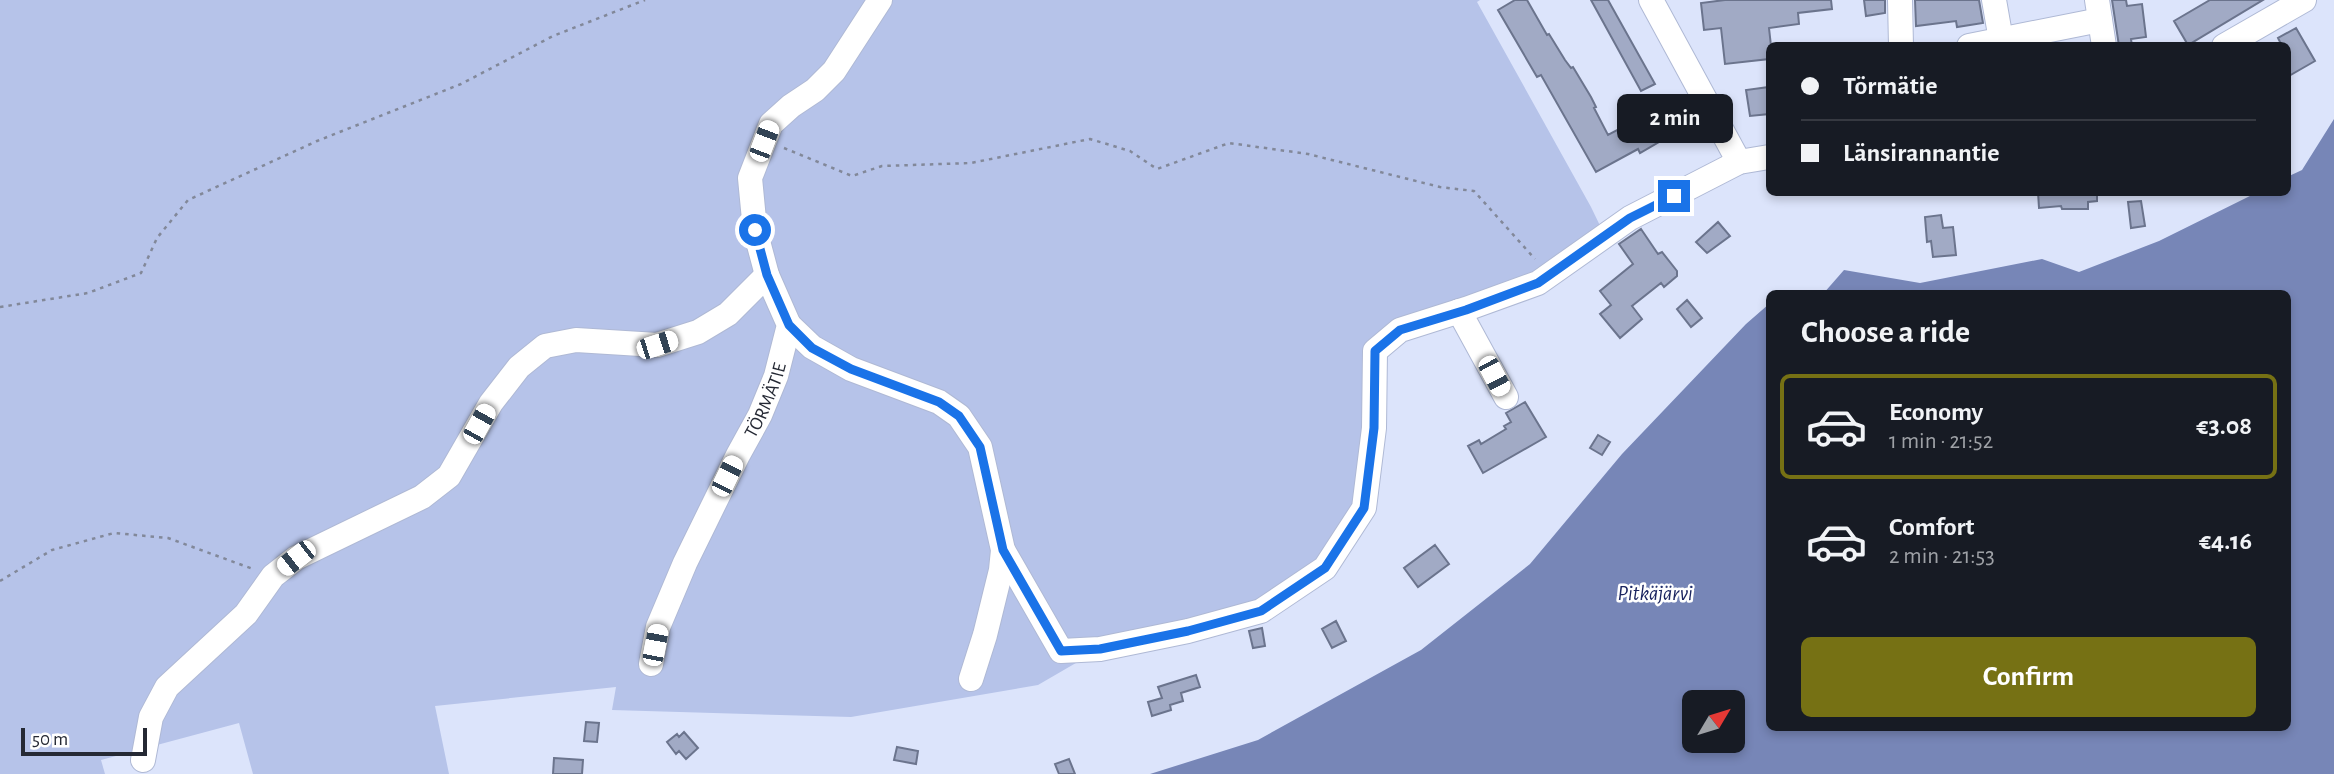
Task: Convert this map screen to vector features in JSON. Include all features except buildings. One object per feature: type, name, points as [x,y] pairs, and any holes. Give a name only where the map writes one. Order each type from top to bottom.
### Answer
[{"type":"street","points":[[880,0],[834,71],[816,90],[791,106],[771,124],[764,141],[750,178],[755,230],[767,275],[789,325],[812,348],[851,369],[939,402],[959,416],[980,447],[1003,550],[1061,651],[1100,649],[1188,631],[1261,611],[1325,568],[1364,508],[1374,428],[1375,351],[1400,330],[1538,283],[1630,218],[1739,162],[1766,158]]},
{"type":"street","points":[[1651,0],[1739,162]]},
{"type":"street","points":[[1900,0],[1901,42]]},
{"type":"street","points":[[1994,0],[2001,40]]},
{"type":"street","points":[[2231,42],[2304,0]]},
{"type":"street","points":[[1990,42],[2099,10],[2103,42]]},
{"type":"street","points":[[143,760],[151,717],[167,687],[246,614],[273,576],[296,558],[422,497],[449,476],[491,403],[519,368],[545,346],[576,340],[657,345],[698,332],[728,314],[767,275]]},
{"type":"street","points":[[1459,311],[1506,397]]},
{"type":"street","name":"TÖRMÄTIE","points":[[651,664],[658,627],[685,563],[760,415],[776,376],[789,325]]},
{"type":"street","points":[[971,679],[985,635],[1001,570],[1003,550]]},
{"type":"path","points":[[0,307],[88,293],[141,273],[157,238],[188,201],[317,141],[461,84],[553,36],[645,0]]},
{"type":"path","points":[[764,141],[852,176],[881,166],[971,163],[1090,139],[1130,151],[1157,169],[1229,143],[1308,154],[1440,187],[1474,191],[1550,275]]},
{"type":"path","points":[[0,581],[52,550],[114,533],[168,538],[273,576]]},
{"type":"shaded area","points":[[0,0],[1480,0],[1477,2],[1605,236],[1375,351],[1364,508],[1325,568],[1261,611],[1100,649],[1038,685],[851,717],[612,710],[616,687],[435,706],[449,774],[253,774],[239,723],[101,760],[105,774],[0,774]]},
{"type":"water","name":"Pitkäjärvi","points":[[2334,119],[2334,774],[1150,774],[1258,740],[1421,650],[1530,564],[1622,454],[1746,324],[1766,307],[1766,731],[2291,731],[2291,290],[1826,290],[1844,270],[1920,283],[2042,259],[2079,272],[2159,241],[2250,196],[2291,196],[2291,175],[2302,170]]},
{"type":"route","points":[[755,230],[767,275],[789,325],[812,348],[851,369],[900,385],[939,402],[959,416],[980,447],[1003,550],[1061,651],[1100,649],[1188,631],[1261,611],[1325,568],[1364,508],[1374,428],[1375,351],[1400,330],[1466,310],[1538,283],[1630,218],[1674,196]]}]
